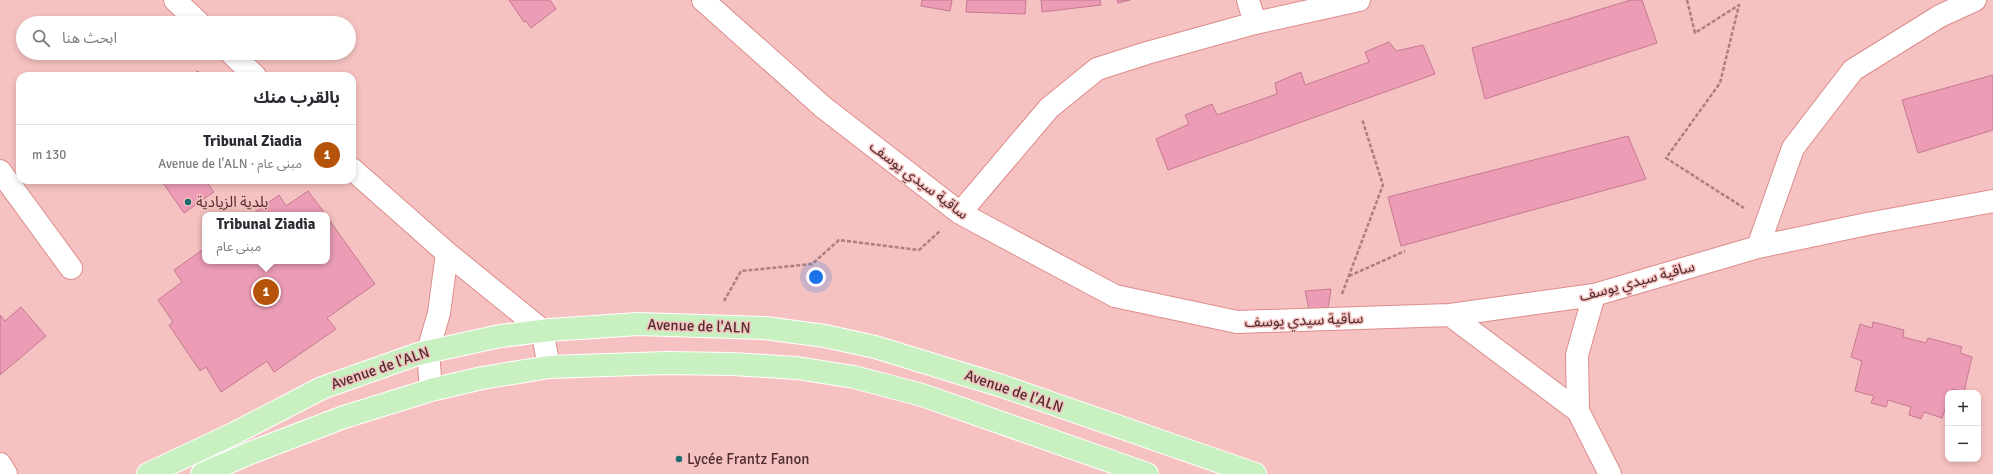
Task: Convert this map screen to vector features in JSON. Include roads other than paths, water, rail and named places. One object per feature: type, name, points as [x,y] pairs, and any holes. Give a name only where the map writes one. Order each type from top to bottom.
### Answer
[{"type":"main road","name":"Avenue de l'ALN","points":[[148,474],[235,433],[322,388],[428,351],[500,336],[542,330],[638,324],[765,328],[825,336],[875,347],[1002,386],[1256,474]]},
{"type":"main road","points":[[202,474],[250,453],[344,417],[431,390],[482,378],[549,367],[666,363],[732,364],[797,368],[854,377],[922,395],[1147,474]]},
{"type":"street","points":[[176,0],[193,16]]},
{"type":"street","name":"ساقية سيدي يوسف","points":[[703,0],[823,107],[960,213],[1115,296],[1237,322],[1450,315],[1594,295],[1758,247],[1868,224],[1993,201]]},
{"type":"street","points":[[1248,0],[1255,24]]},
{"type":"street","points":[[960,213],[1049,108],[1097,69],[1147,53],[1255,24],[1359,0]]},
{"type":"street","points":[[1758,247],[1793,148],[1853,70],[1940,16],[1975,0]]},
{"type":"street","points":[[238,60],[251,72]]},
{"type":"street","points":[[0,171],[71,268]]},
{"type":"street","points":[[356,173],[447,253],[542,330],[549,367]]},
{"type":"street","points":[[431,390],[428,351],[439,312],[447,253]]},
{"type":"street","points":[[1578,411],[1578,356],[1594,295]]},
{"type":"street","points":[[1450,315],[1578,411],[1610,474]]},
{"type":"street","points":[[0,464],[6,474]]},
{"type":"place","name":"بلدية الزيادية","points":[[188,202]]},
{"type":"place","name":"Tribunal Ziadia","points":[[266,292]]},
{"type":"place","name":"Lycée Frantz Fanon","points":[[679,459]]}]
